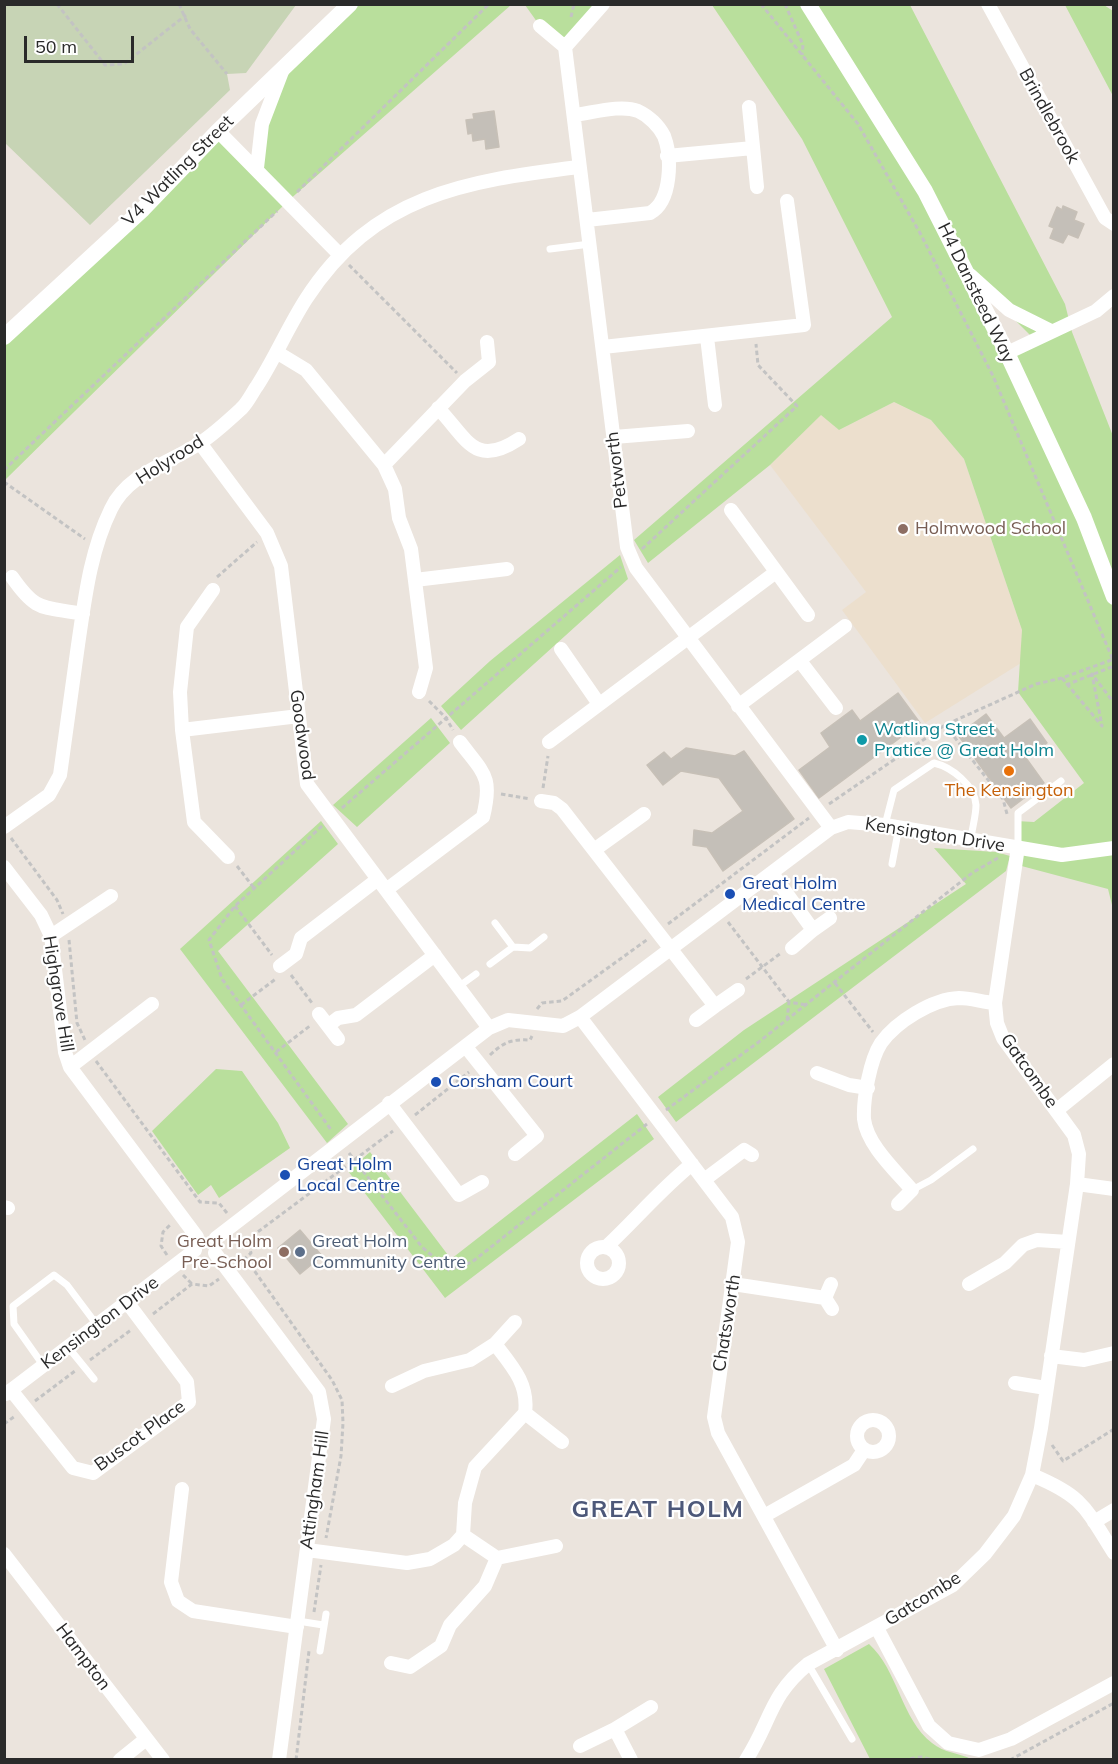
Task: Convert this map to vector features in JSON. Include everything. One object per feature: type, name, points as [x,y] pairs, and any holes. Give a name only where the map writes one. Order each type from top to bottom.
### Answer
[{"type":"street","name":"V4 Watling Street","points":[[4,337],[83,261],[143,209],[218,131],[350,4]]},
{"type":"street","points":[[540,26],[565,47],[603,4]]},
{"type":"street","name":"H4 Dansteed Way","points":[[808,4],[925,191],[1007,353],[1084,518],[1113,597]]},
{"type":"street","name":"Brindlebrook","points":[[988,4],[1105,218],[1113,224]]},
{"type":"street","name":"Petworth","points":[[565,47],[627,547],[636,568],[831,828]]},
{"type":"street","points":[[257,168],[262,124],[283,69]]},
{"type":"street","points":[[749,107],[757,187]]},
{"type":"street","points":[[574,115],[631,109],[641,112],[654,121],[664,137],[667,156],[669,182],[656,210],[650,213],[587,220]]},
{"type":"street","points":[[218,131],[257,168],[340,255]]},
{"type":"street","points":[[667,156],[753,148]]},
{"type":"street","name":"Holyrood","points":[[4,827],[49,795],[60,775],[94,545],[112,506],[133,482],[164,460],[200,443],[244,406],[278,353],[305,300],[340,255],[405,206],[454,188],[497,177],[579,167]]},
{"type":"street","points":[[603,346],[707,337],[804,325],[787,201]]},
{"type":"street","points":[[967,273],[1009,310],[1051,331]]},
{"type":"street","points":[[1007,353],[1096,311],[1113,296]]},
{"type":"street","points":[[707,337],[715,405]]},
{"type":"street","points":[[384,465],[465,381],[489,362],[487,342]]},
{"type":"street","points":[[278,353],[306,370],[384,465],[395,489],[399,518],[411,549],[426,668],[419,692]]},
{"type":"street","points":[[438,408],[475,448],[489,454],[502,450],[519,439]]},
{"type":"street","points":[[614,437],[688,431]]},
{"type":"street","name":"Goodwood","points":[[200,443],[267,533],[281,566],[307,784],[489,1028]]},
{"type":"street","points":[[730,510],[808,615]]},
{"type":"street","points":[[415,580],[507,569]]},
{"type":"street","points":[[549,742],[776,572]]},
{"type":"street","points":[[12,577],[27,598],[37,607],[82,614]]},
{"type":"street","points":[[213,590],[187,627],[180,692],[182,730],[194,822],[228,857]]},
{"type":"street","points":[[738,705],[845,626]]},
{"type":"street","points":[[561,649],[599,704]]},
{"type":"street","points":[[800,661],[836,708]]},
{"type":"street","points":[[182,730],[299,716]]},
{"type":"street","points":[[280,966],[296,954],[301,938],[483,817],[489,792],[488,780],[460,742]]},
{"type":"street","points":[[541,801],[554,803],[562,809],[656,933],[715,1006]]},
{"type":"street","points":[[594,850],[644,814]]},
{"type":"street","name":"Kensington Drive","points":[[216,1238],[489,1028],[508,1020],[563,1026],[579,1017],[721,913],[831,828],[848,822],[892,826],[1062,855],[1113,848]]},
{"type":"street","name":"Gatcombe","points":[[746,1760],[777,1696],[792,1677],[808,1664],[953,1585],[986,1554],[1014,1516],[1032,1475],[1077,1184],[1079,1154],[1074,1136],[1003,1038],[997,1023],[995,1003],[1017,847]]},
{"type":"street","name":"Highgrove Hill","points":[[4,867],[41,915],[51,936],[65,1052],[70,1067],[182,1214],[196,1243]]},
{"type":"street","points":[[772,873],[813,930]]},
{"type":"street","points":[[51,936],[111,896]]},
{"type":"street","points":[[792,948],[830,918]]},
{"type":"street","points":[[329,1026],[338,1018],[356,1015],[435,955]]},
{"type":"street","points":[[696,1020],[738,990]]},
{"type":"street","points":[[898,1204],[912,1190],[872,1140],[864,1119],[871,1064],[881,1044],[893,1030],[927,1007],[958,998],[995,1003]]},
{"type":"street","points":[[70,1067],[152,1004]]},
{"type":"street","points":[[319,1014],[338,1039]]},
{"type":"street","name":"Chatsworth","points":[[579,1017],[732,1217],[738,1242],[714,1417],[718,1433],[837,1650]]},
{"type":"street","points":[[466,1047],[537,1136],[515,1154]]},
{"type":"street","points":[[1057,1110],[1113,1064]]},
{"type":"street","points":[[817,1073],[849,1085],[868,1088]]},
{"type":"street","points":[[389,1103],[459,1195],[482,1182]]},
{"type":"street","points":[[704,1180],[747,1147]]},
{"type":"street","points":[[606,1247],[637,1218],[663,1188],[692,1164]]},
{"type":"street","points":[[1077,1184],[1113,1189]]},
{"type":"street","points":[[205,1233],[216,1238],[218,1244],[215,1253],[204,1257],[196,1243],[205,1233]]},
{"type":"street","points":[[969,1284],[1005,1263],[1023,1245],[1037,1240],[1068,1242]]},
{"type":"street","name":"Kensington Drive","points":[[8,1392],[176,1267],[196,1243]]},
{"type":"street","name":"Attingham Hill","points":[[215,1253],[319,1392],[324,1419],[279,1760]]},
{"type":"street","points":[[733,1284],[828,1304],[831,1284]]},
{"type":"street","name":"Buscot Place","points":[[8,1392],[25,1408],[73,1468],[93,1473],[189,1402],[187,1382],[127,1302]]},
{"type":"street","points":[[392,1386],[424,1371],[470,1360],[495,1344],[515,1322]]},
{"type":"street","points":[[307,1550],[407,1563],[430,1558],[454,1545],[463,1535],[465,1503],[475,1467],[525,1413],[527,1399],[522,1380],[495,1344]]},
{"type":"street","points":[[1051,1356],[1084,1360],[1113,1353]]},
{"type":"street","points":[[1015,1383],[1046,1388]]},
{"type":"street","points":[[525,1413],[562,1442]]},
{"type":"street","points":[[764,1516],[854,1465],[864,1450]]},
{"type":"street","points":[[1032,1475],[1063,1488],[1079,1499],[1113,1553]]},
{"type":"street","points":[[182,1489],[171,1582],[178,1601],[193,1611],[297,1624]]},
{"type":"street","points":[[1094,1522],[1113,1510]]},
{"type":"street","points":[[463,1535],[497,1558],[556,1546]]},
{"type":"street","name":"Hampton","points":[[4,1554],[163,1760]]},
{"type":"street","points":[[391,1663],[410,1667],[441,1646],[450,1625],[485,1586],[497,1558]]},
{"type":"street","points":[[877,1628],[929,1726],[948,1743],[979,1750],[1011,1739],[1113,1683]]},
{"type":"street","points":[[580,1746],[615,1729],[651,1707]]},
{"type":"street","points":[[615,1729],[631,1760]]},
{"type":"street","points":[[120,1760],[146,1739]]},
{"type":"lane","points":[[550,249],[590,244]]},
{"type":"lane","points":[[892,864],[894,790],[934,763],[946,766],[956,773],[973,794],[976,805],[971,839]]},
{"type":"lane","points":[[1017,847],[1018,813],[1061,781]]},
{"type":"lane","points":[[495,923],[513,947]]},
{"type":"lane","points":[[490,964],[513,947],[530,948],[544,938]]},
{"type":"lane","points":[[458,987],[476,974]]},
{"type":"lane","points":[[912,1190],[931,1180],[973,1149]]},
{"type":"lane","points":[[43,1365],[14,1324],[13,1306],[54,1275],[67,1285],[97,1325]]},
{"type":"lane","points":[[68,1347],[94,1379]]},
{"type":"lane","points":[[320,1651],[326,1614]]},
{"type":"lane","points":[[297,1624],[323,1625]]},
{"type":"lane","points":[[808,1664],[852,1739]]},
{"type":"path","points":[[57,4],[105,65],[124,64],[186,15]]},
{"type":"path","points":[[179,4],[186,15],[190,29],[227,74]]},
{"type":"path","points":[[4,470],[288,201],[489,4]]},
{"type":"path","points":[[761,4],[858,124],[920,233],[993,376],[1113,662]]},
{"type":"path","points":[[785,4],[803,45],[802,55]]},
{"type":"path","points":[[340,255],[465,381]]},
{"type":"path","points":[[754,332],[758,365],[796,406],[631,558],[331,818],[235,906],[209,940],[222,980],[353,1160],[422,1248],[449,1270],[472,1262],[656,1117],[787,1020],[972,873],[1017,847]]},
{"type":"path","points":[[4,482],[94,545]]},
{"type":"path","points":[[213,590],[219,573],[267,533]]},
{"type":"path","points":[[1066,685],[1113,662]]},
{"type":"path","points":[[200,1202],[182,1214],[163,1232],[161,1246],[192,1284],[209,1286],[251,1253],[248,1240],[404,1123],[480,1064],[504,1042],[514,1039],[530,1040],[537,1009],[542,1003],[562,1001],[818,811],[945,725],[1036,684],[1113,662]]},
{"type":"path","points":[[1062,678],[1102,726],[1092,674]]},
{"type":"path","points":[[1092,674],[1113,703]]},
{"type":"path","points":[[419,692],[446,718],[460,742]]},
{"type":"path","points":[[945,725],[1003,799],[1009,818]]},
{"type":"path","points":[[489,792],[541,801],[549,742]]},
{"type":"path","points":[[228,857],[254,888]]},
{"type":"path","points":[[235,906],[280,966]]},
{"type":"path","points":[[721,913],[789,1002],[806,1005]]},
{"type":"path","points":[[738,990],[740,983],[761,966],[788,948],[792,948]]},
{"type":"path","points":[[241,1005],[286,971],[295,979],[319,1014],[317,1021],[275,1053]]},
{"type":"path","points":[[835,982],[881,1044]]},
{"type":"path","points":[[787,1020],[789,1002]]},
{"type":"path","points":[[4,1424],[192,1284]]},
{"type":"path","points":[[1041,1428],[1064,1461],[1113,1429]]},
{"type":"path","points":[[1010,1760],[1113,1703]]},
{"type":"path","points":[[903,1760],[921,1757],[934,1760]]},
{"type":"shaded area","name":"Holmwood School","points":[[894,402],[931,420],[964,459],[1022,630],[1021,663],[925,723],[842,610],[866,592],[770,465],[821,414],[839,430]]},
{"type":"green space","points":[[4,5],[296,5],[246,73],[227,74],[230,90],[90,225],[5,143]]},
{"type":"green space","points":[[350,5],[511,5],[288,201],[5,480],[5,337],[218,131],[256,168],[283,69]]},
{"type":"green space","points":[[525,5],[595,5],[565,47],[540,26]]},
{"type":"green space","points":[[712,5],[910,5],[1065,304],[1072,332],[1113,436],[1113,909],[1108,889],[1014,864],[1016,821],[1034,822],[1084,783],[1018,692],[1022,630],[964,459],[931,420],[894,402],[839,430],[821,415],[770,465],[648,563],[634,540],[892,317],[802,139]],"holes":[[[969,274],[1034,339],[1007,353]]]},
{"type":"green space","points":[[1065,5],[1104,5],[1113,11],[1113,96]]},
{"type":"green space","points":[[620,555],[628,579],[461,730],[441,706],[490,661]]},
{"type":"green space","points":[[431,718],[450,743],[357,827],[333,805]]},
{"type":"green space","points":[[321,821],[338,844],[218,951],[348,1124],[327,1143],[180,949]]},
{"type":"green space","points":[[934,848],[996,852],[1010,856],[1006,871],[676,1122],[658,1097],[744,1030],[966,884]]},
{"type":"green space","points":[[216,1069],[242,1071],[278,1123],[290,1148],[219,1198],[211,1185],[198,1195],[152,1131]]},
{"type":"green space","points":[[637,1114],[654,1139],[445,1298],[348,1171],[370,1152],[451,1259]]},
{"type":"green space","points":[[869,1644],[887,1667],[906,1708],[922,1733],[937,1746],[971,1759],[870,1759],[824,1669]]},
{"type":"building","points":[[494,111],[499,147],[486,149],[485,139],[473,141],[472,133],[468,134],[466,120],[474,119],[473,114]]},
{"type":"building","points":[[1063,206],[1077,212],[1074,220],[1084,224],[1078,238],[1068,234],[1063,243],[1050,238],[1054,228],[1049,226],[1057,207],[1062,210]]},
{"type":"building","name":"Watling Street Pratice @ Great Holm","points":[[898,693],[920,723],[819,798],[799,770],[830,747],[821,733],[852,710],[860,721]]},
{"type":"building","name":"The Kensington","points":[[986,714],[1004,738],[1030,719],[1047,743],[1026,758],[1044,783],[1011,808],[958,735]]},
{"type":"building","points":[[686,748],[735,756],[744,751],[794,819],[723,871],[707,847],[693,845],[694,830],[712,833],[743,811],[719,778],[681,771],[663,785],[647,765],[664,752],[671,759]]},
{"type":"building","name":"Great Holm Community Centre","points":[[300,1230],[322,1256],[300,1274],[278,1248]]},
{"type":"place","name":"Holmwood School","points":[[903,529]]},
{"type":"place","name":"Watling Street Pratice @ Great Holm","points":[[862,740]]},
{"type":"place","name":"The Kensington","points":[[1009,771]]},
{"type":"place","name":"Great Holm Medical Centre","points":[[730,894]]},
{"type":"place","name":"Corsham Court","points":[[436,1082]]},
{"type":"place","name":"Great Holm Local Centre","points":[[285,1175]]},
{"type":"place","name":"Great Holm Pre-School","points":[[284,1252]]},
{"type":"place","name":"Great Holm Community Centre","points":[[300,1252]]},
{"type":"district","name":"GREAT HOLM","points":[[658,1510]]}]
